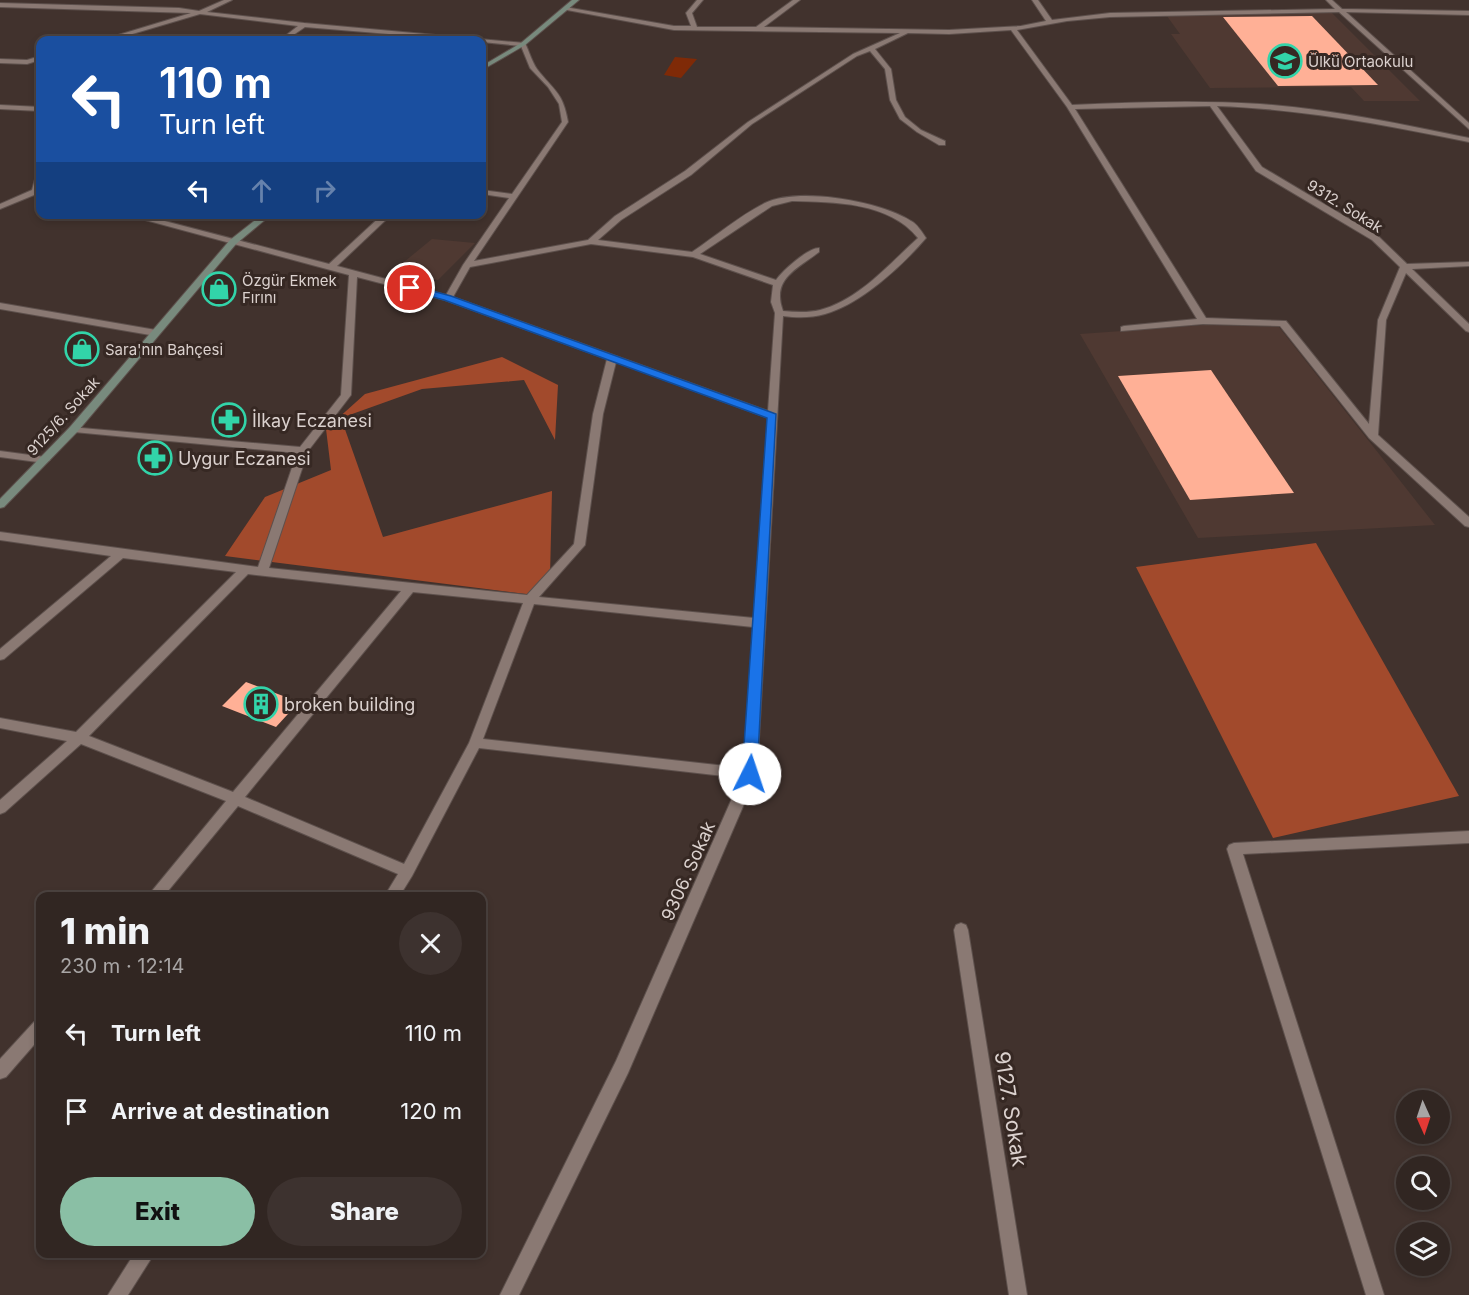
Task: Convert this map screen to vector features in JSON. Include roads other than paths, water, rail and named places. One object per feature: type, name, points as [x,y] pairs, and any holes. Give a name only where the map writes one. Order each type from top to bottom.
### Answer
[{"type":"main road","points":[[486,66],[523,44],[576,0]]},
{"type":"main road","name":"9125/6. Sokak","points":[[0,504],[74,429],[233,242],[262,219]]},
{"type":"street","points":[[124,36],[198,13],[229,0]]},
{"type":"street","points":[[695,28],[689,13],[700,0]]},
{"type":"street","points":[[758,29],[797,0]]},
{"type":"street","points":[[1035,0],[1050,22]]},
{"type":"street","points":[[1329,0],[1469,127]]},
{"type":"street","points":[[6,3],[179,10],[304,25],[431,36]]},
{"type":"street","points":[[567,8],[674,28],[983,32],[1110,15],[1341,11],[1469,12]]},
{"type":"street","points":[[289,36],[304,25]]},
{"type":"street","points":[[1013,29],[1070,107],[1203,321]]},
{"type":"street","points":[[591,242],[618,218],[688,173],[750,123],[855,55],[909,31]]},
{"type":"street","points":[[448,298],[467,265],[565,122],[562,104],[550,86],[532,68],[523,44],[486,41]]},
{"type":"street","points":[[870,48],[888,69],[893,100],[902,118],[919,131],[942,143]]},
{"type":"street","points":[[0,61],[27,62],[36,59]]},
{"type":"street","points":[[1070,107],[1212,104],[1289,109],[1417,129],[1469,140]]},
{"type":"street","name":"9312. Sokak","points":[[1212,104],[1259,169],[1375,238],[1469,329]]},
{"type":"street","points":[[0,107],[36,109]]},
{"type":"street","points":[[0,207],[36,192]]},
{"type":"street","points":[[486,193],[515,197]]},
{"type":"street","points":[[694,255],[769,204],[792,200],[828,200],[866,205],[910,223],[922,238],[865,290],[832,309],[808,315],[779,313]]},
{"type":"street","points":[[146,219],[448,298],[772,416]]},
{"type":"street","points":[[330,268],[383,219]]},
{"type":"street","points":[[467,265],[591,242],[694,255],[776,283],[816,250]]},
{"type":"street","points":[[1373,436],[1382,320],[1404,267],[1469,264]]},
{"type":"street","points":[[262,571],[303,450],[346,395],[353,273]]},
{"type":"street","name":"9306. Sokak","points":[[509,1295],[622,1067],[750,774],[779,313],[772,293],[776,283]]},
{"type":"street","points":[[0,306],[156,333]]},
{"type":"street","points":[[1124,329],[1203,321],[1283,323],[1373,436],[1469,524]]},
{"type":"street","points":[[394,892],[475,743],[531,598],[579,545],[598,414],[612,358]]},
{"type":"street","points":[[74,429],[303,450]]},
{"type":"street","points":[[0,454],[45,460]]},
{"type":"street","points":[[0,536],[119,555],[410,588],[531,598],[760,623]]},
{"type":"street","points":[[0,656],[119,555]]},
{"type":"street","points":[[0,808],[79,738],[246,569]]},
{"type":"street","points":[[158,892],[410,588]]},
{"type":"street","points":[[0,723],[79,738],[236,798],[407,872]]},
{"type":"street","points":[[475,743],[750,774]]},
{"type":"street","points":[[1375,1295],[1234,849],[1469,837]]},
{"type":"street","name":"9127. Sokak","points":[[961,930],[1018,1295]]},
{"type":"street","points":[[0,1071],[36,1031]]},
{"type":"street","points":[[117,1295],[142,1258]]},
{"type":"place","name":"Ülkü Ortaokulu","points":[[1285,61]]},
{"type":"place","name":"Özgür Ekmek Fırını","points":[[219,289]]},
{"type":"place","name":"Sara'nın Bahçesi","points":[[82,349]]},
{"type":"place","name":"İlkay Eczanesi","points":[[229,420]]},
{"type":"place","name":"Uygur Eczanesi","points":[[155,458]]},
{"type":"place","name":"broken building","points":[[261,704]]}]
